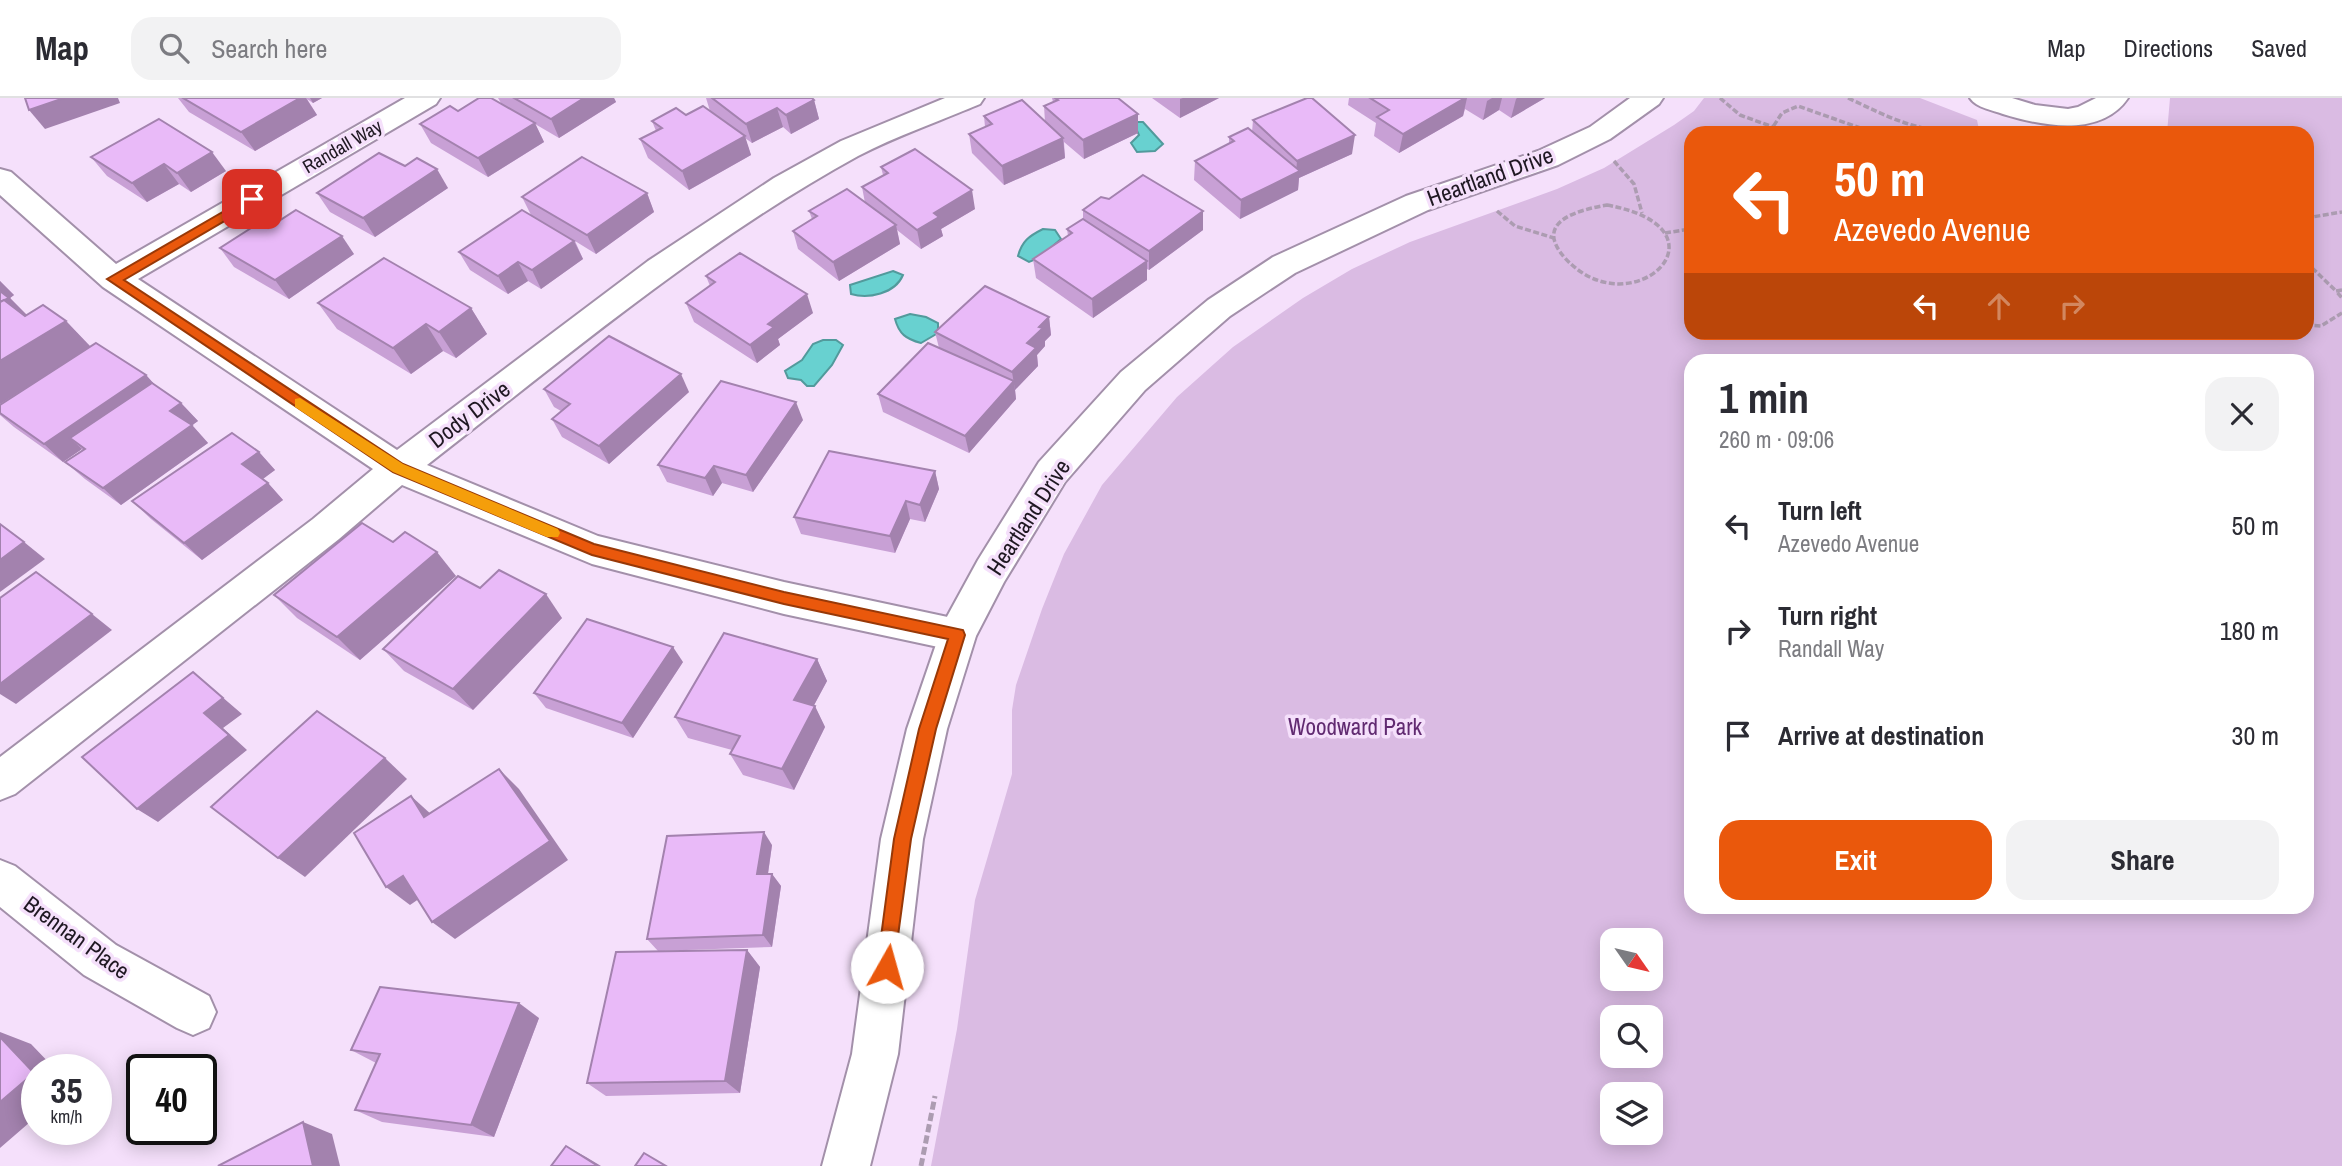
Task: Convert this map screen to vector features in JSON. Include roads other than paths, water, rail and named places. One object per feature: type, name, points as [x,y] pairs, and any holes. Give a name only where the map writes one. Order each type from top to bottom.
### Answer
[{"type":"street","name":"Randall Way","points":[[114,279],[426,98]]},
{"type":"street","name":"Dody Drive","points":[[0,781],[326,529],[398,468],[659,269],[785,185],[851,148],[970,98]]},
{"type":"street","name":"Heartland Drive","points":[[846,1166],[874,1054],[902,839],[927,729],[957,635],[1052,472],[1133,381],[1219,308],[1284,265],[1343,235],[1417,203],[1548,158],[1600,132],[1648,98]]},
{"type":"street","points":[[1982,112],[2068,118],[2085,116],[2114,98]]},
{"type":"street","points":[[0,179],[114,279],[398,468],[592,549],[784,598],[957,635]]},
{"type":"street","name":"Brennan Place","points":[[0,880],[100,960],[193,1012]]},
{"type":"park label","name":"Woodward Park","points":[[1355,726]]}]
